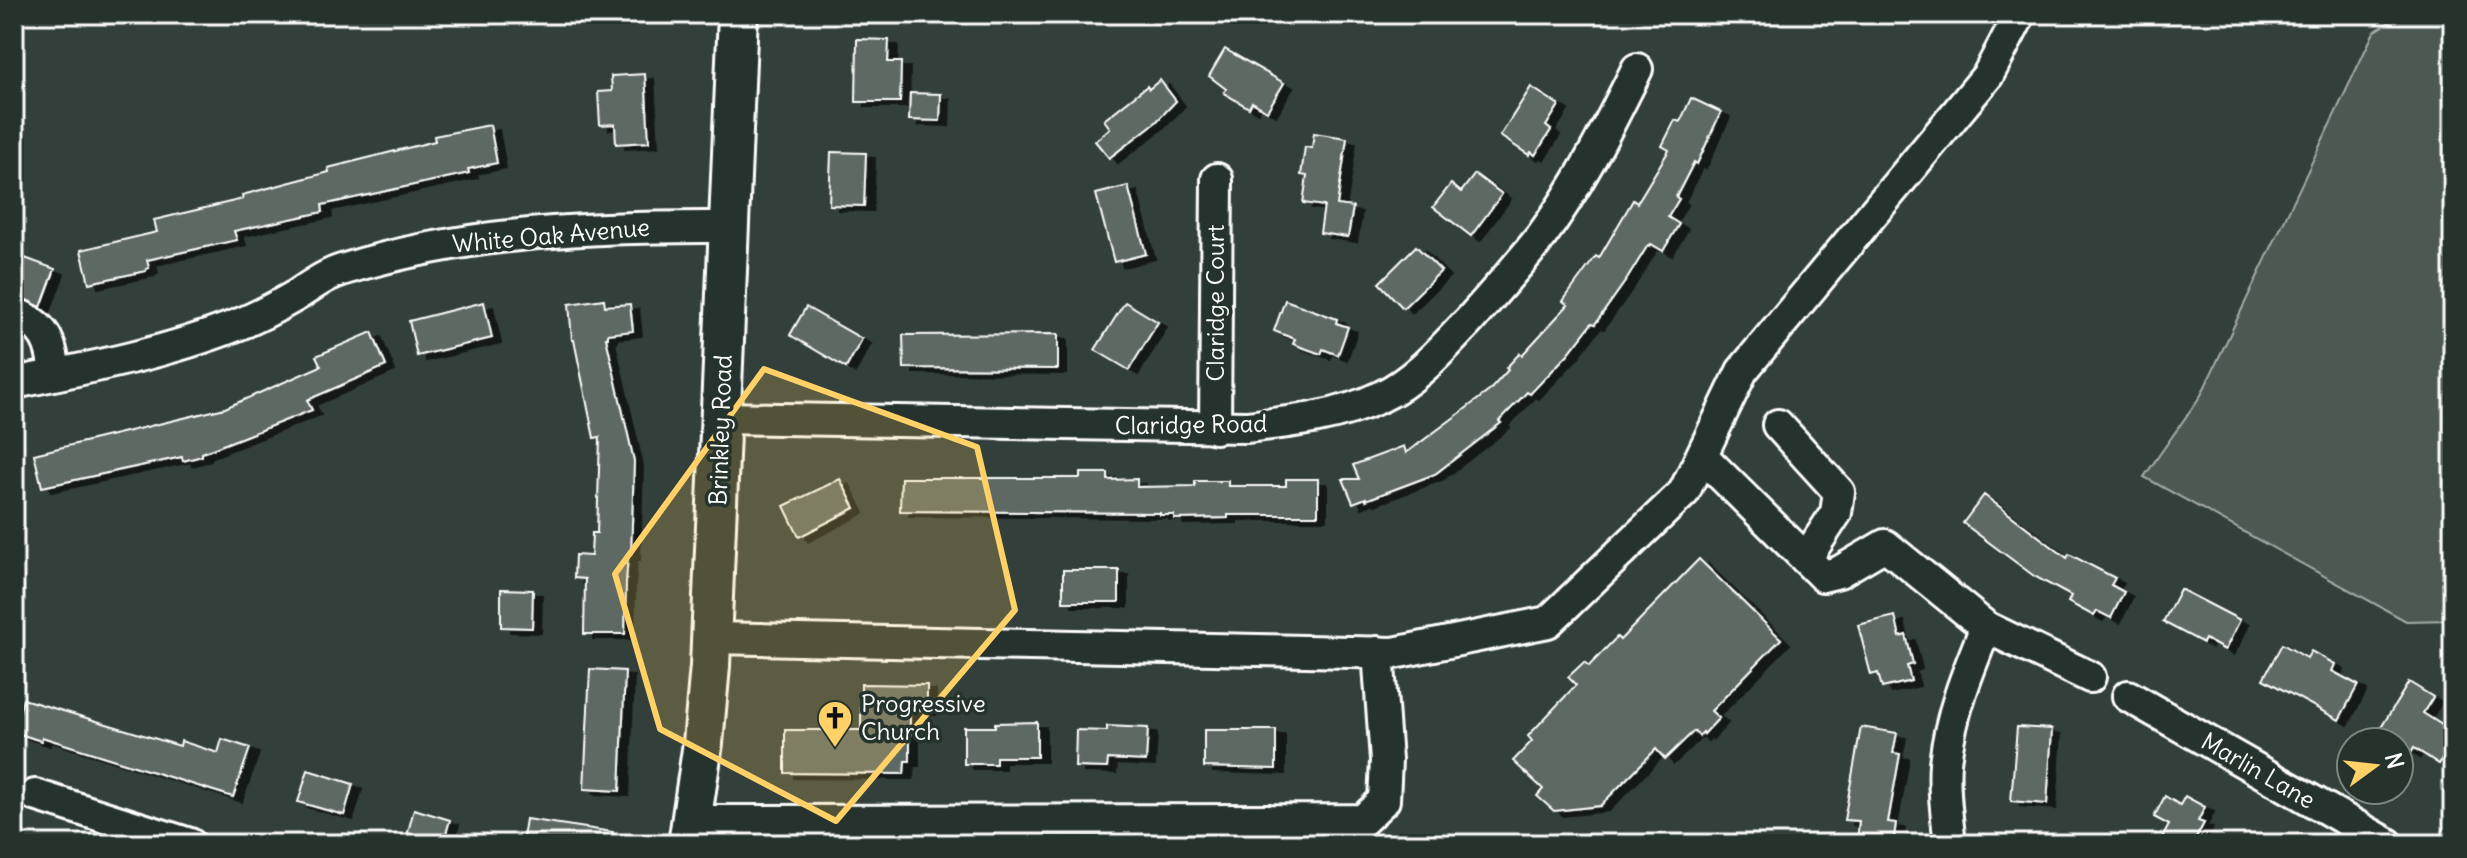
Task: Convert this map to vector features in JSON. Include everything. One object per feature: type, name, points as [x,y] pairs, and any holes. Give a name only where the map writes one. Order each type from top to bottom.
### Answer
[{"type":"main road","name":"Brinkley Road","points":[[690,833],[703,743],[712,638],[738,14]]},
{"type":"street","points":[[712,638],[1394,653],[1548,622],[1684,492],[1742,371],[1988,75],[2020,14]]},
{"type":"street","name":"Claridge Road","points":[[721,418],[1215,428],[1281,424],[1346,410],[1386,394],[1411,376],[1496,291],[1541,236],[1575,186],[1637,69]]},
{"type":"street","name":"Claridge Court","points":[[1215,428],[1217,179]]},
{"type":"street","name":"White Oak Avenue","points":[[14,383],[198,339],[272,309],[332,273],[446,245],[547,232],[729,227]]},
{"type":"street","points":[[14,313],[31,320],[45,335],[53,355],[55,374]]},
{"type":"street","points":[[1778,425],[1839,492],[1836,513],[1806,559]]},
{"type":"street","points":[[1702,456],[1823,576],[1839,572],[1885,545],[1986,627],[2090,677]]},
{"type":"street","points":[[1950,844],[1945,766],[1949,735],[1962,686],[1986,627]]},
{"type":"street","points":[[690,833],[1363,820],[1384,800],[1386,760],[1378,652]]},
{"type":"street","name":"Marlin Lane","points":[[2128,696],[2388,844]]},
{"type":"street","points":[[35,795],[190,844]]},
{"type":"highlighted area","points":[[764,369],[977,447],[1015,610],[836,821],[660,729],[615,574]]},
{"type":"shaded area","points":[[2403,14],[2453,14],[2453,620],[2406,621],[2144,477],[2201,395],[2374,32]]},
{"type":"building","points":[[857,39],[889,40],[888,62],[901,62],[900,102],[856,102]]},
{"type":"building","points":[[1225,49],[1284,83],[1267,111],[1252,102],[1249,108],[1224,93],[1226,89],[1209,76]]},
{"type":"building","points":[[645,74],[649,142],[616,144],[615,124],[600,125],[598,92],[612,91],[611,76]]},
{"type":"building","points":[[1160,80],[1176,101],[1156,122],[1109,158],[1095,141],[1110,128],[1104,120],[1147,86],[1149,89]]},
{"type":"building","points":[[1531,87],[1559,105],[1546,126],[1551,130],[1535,155],[1531,152],[1529,155],[1500,136]]},
{"type":"building","points":[[910,93],[941,94],[940,121],[909,120]]},
{"type":"building","points":[[1691,98],[1721,112],[1697,164],[1694,162],[1676,197],[1679,199],[1668,217],[1679,224],[1663,251],[1648,245],[1595,324],[1592,323],[1568,354],[1530,394],[1527,392],[1499,421],[1501,423],[1435,474],[1353,503],[1343,479],[1359,479],[1353,465],[1404,446],[1406,453],[1456,416],[1489,391],[1508,370],[1506,368],[1568,305],[1563,301],[1596,256],[1599,258],[1633,200],[1637,203],[1669,150],[1662,146],[1675,120],[1680,122]]},
{"type":"building","points":[[490,125],[497,163],[468,169],[469,173],[322,205],[323,212],[234,231],[237,240],[147,260],[149,268],[146,271],[89,283],[81,250],[157,232],[154,220],[243,199],[242,195],[329,172],[328,168],[435,141],[434,136]]},
{"type":"building","points":[[1314,133],[1347,138],[1337,205],[1353,207],[1348,237],[1320,233],[1324,206],[1303,203],[1307,176],[1301,175],[1305,147],[1312,148]]},
{"type":"building","points":[[831,152],[866,153],[864,206],[829,205]]},
{"type":"building","points":[[1475,174],[1502,194],[1471,236],[1433,207],[1451,184],[1461,192]]},
{"type":"building","points":[[1128,186],[1146,254],[1114,262],[1096,194]]},
{"type":"building","points":[[1416,246],[1441,271],[1403,308],[1379,283]]},
{"type":"building","points":[[14,254],[55,269],[41,307],[14,295]]},
{"type":"building","points":[[604,299],[605,306],[630,304],[633,331],[608,334],[606,338],[634,461],[625,634],[584,634],[585,579],[574,578],[575,555],[591,556],[592,533],[597,533],[600,437],[594,438],[572,340],[569,304]]},
{"type":"building","points":[[1285,300],[1337,319],[1336,323],[1348,327],[1338,355],[1323,349],[1321,354],[1293,344],[1295,339],[1274,331]]},
{"type":"building","points":[[484,302],[492,338],[417,356],[409,321]]},
{"type":"building","points":[[1125,302],[1158,322],[1129,370],[1095,350]]},
{"type":"building","points":[[806,307],[862,339],[846,368],[790,335]]},
{"type":"building","points":[[372,332],[386,366],[307,400],[312,410],[202,453],[202,456],[183,461],[182,457],[42,487],[34,454],[225,408],[321,366],[316,356]]},
{"type":"building","points":[[1058,334],[1058,369],[904,368],[903,335]]},
{"type":"building","points":[[1080,473],[1108,473],[1108,480],[1137,479],[1137,487],[1195,486],[1195,481],[1228,481],[1228,486],[1286,486],[1286,479],[1318,479],[1318,515],[1228,515],[1228,518],[1174,519],[1174,515],[1160,513],[900,511],[901,478],[1080,478]]},
{"type":"building","points":[[840,479],[855,508],[799,537],[784,506]]},
{"type":"building","points":[[1984,495],[2067,558],[2069,554],[2115,578],[2111,585],[2124,592],[2111,618],[2097,611],[2094,616],[2068,602],[2071,596],[2034,576],[1963,523]]},
{"type":"building","points":[[1699,559],[1781,639],[1711,711],[1719,718],[1704,734],[1699,736],[1694,731],[1665,759],[1656,749],[1600,806],[1554,811],[1537,796],[1543,789],[1513,761],[1532,741],[1528,736],[1576,685],[1568,677],[1584,662],[1589,666],[1617,637],[1620,640]]},
{"type":"building","points":[[1063,570],[1119,570],[1119,602],[1063,602]]},
{"type":"building","points":[[501,589],[533,590],[532,628],[501,627]]},
{"type":"building","points":[[2180,589],[2240,620],[2225,650],[2205,639],[2203,643],[2163,622]]},
{"type":"building","points":[[1895,616],[1900,637],[1906,635],[1913,664],[1907,666],[1911,681],[1882,688],[1878,673],[1871,675],[1858,625]]},
{"type":"building","points":[[2282,644],[2307,658],[2311,651],[2335,664],[2332,671],[2358,685],[2339,720],[2263,679]]},
{"type":"building","points":[[590,669],[625,671],[620,791],[584,789]]},
{"type":"building","points":[[2409,682],[2433,697],[2423,713],[2453,732],[2453,741],[2439,764],[2415,749],[2415,726],[2382,726]]},
{"type":"building","points":[[861,684],[927,685],[927,710],[910,709],[910,761],[905,761],[904,774],[785,773],[785,730],[861,730]]},
{"type":"building","points":[[23,699],[180,746],[181,741],[218,753],[222,739],[250,748],[233,797],[42,737],[41,741],[14,732]]},
{"type":"building","points":[[1037,722],[1037,757],[996,757],[996,764],[964,764],[964,727]]},
{"type":"building","points":[[1107,726],[1148,728],[1146,761],[1108,759],[1107,768],[1075,767],[1076,730],[1107,731]]},
{"type":"building","points":[[1861,727],[1897,733],[1893,753],[1900,754],[1888,822],[1896,823],[1893,844],[1857,844],[1859,821],[1844,820]]},
{"type":"building","points":[[2017,727],[2052,729],[2047,804],[2011,801]]},
{"type":"building","points":[[1204,730],[1276,730],[1276,769],[1204,767]]},
{"type":"building","points":[[308,770],[353,784],[344,815],[298,802]]},
{"type":"building","points":[[2165,796],[2180,805],[2185,796],[2205,807],[2198,821],[2204,823],[2193,844],[2159,844],[2169,825],[2154,817]]},
{"type":"building","points":[[414,809],[450,820],[443,844],[419,844],[421,840],[407,836]]},
{"type":"building","points":[[526,819],[613,832],[612,844],[522,844]]},
{"type":"place","name":"Progressive Church","points":[[835,749]]}]
